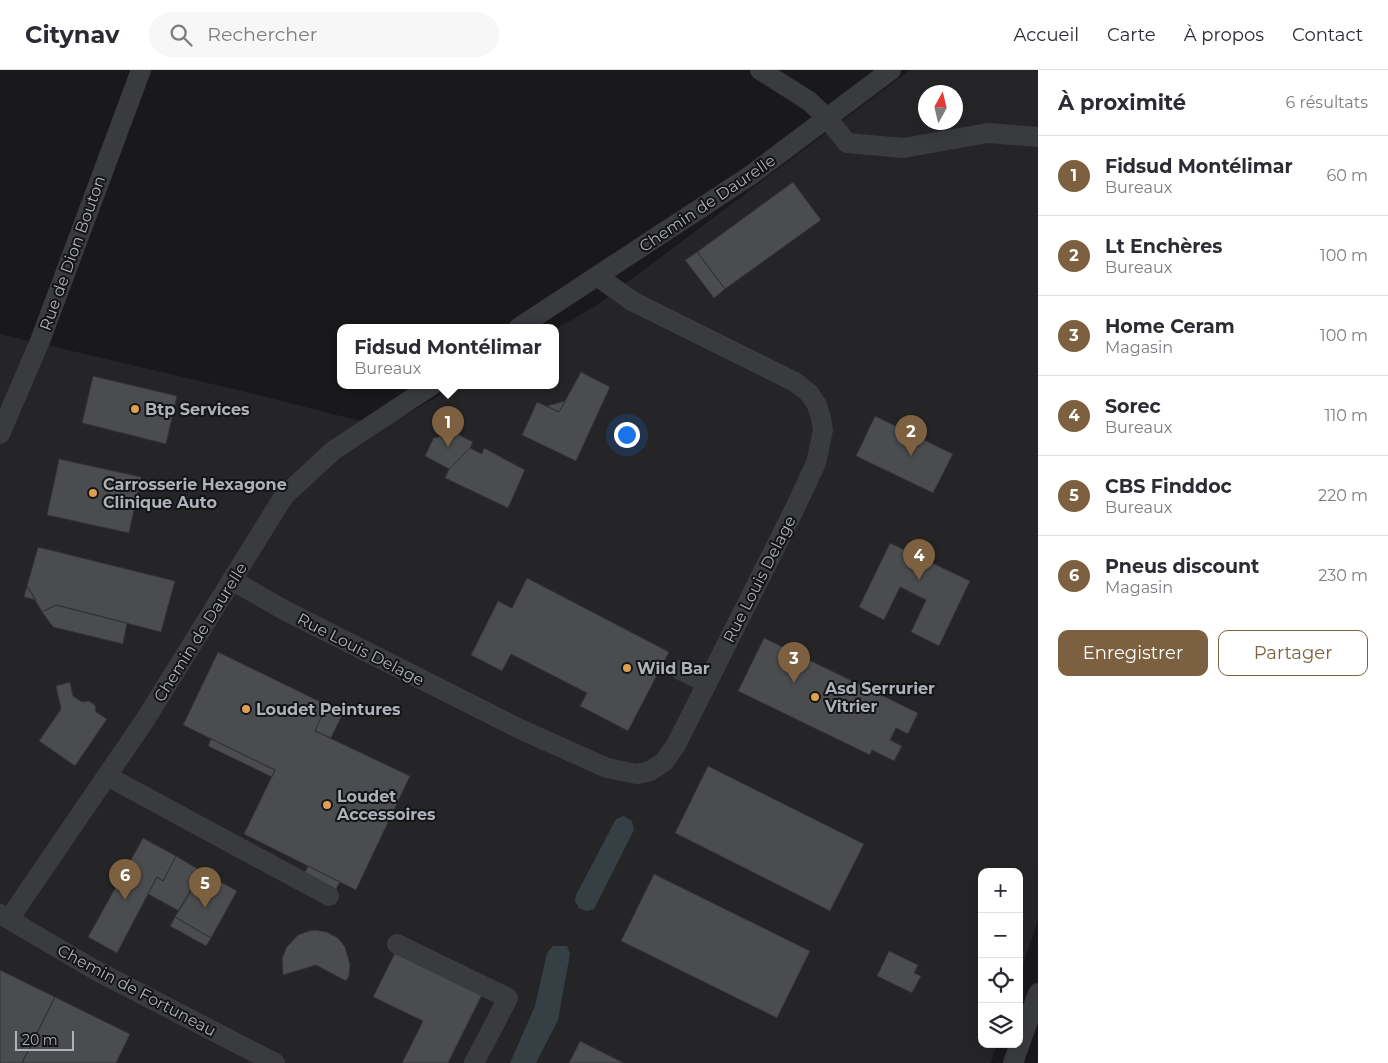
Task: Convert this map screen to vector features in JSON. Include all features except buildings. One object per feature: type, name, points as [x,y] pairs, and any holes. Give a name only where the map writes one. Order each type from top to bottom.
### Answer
[{"type":"street","name":"Rue de Dion Bouton","points":[[0,434],[40,340],[141,70]]},
{"type":"street","points":[[760,70],[809,101],[827,118],[847,143],[903,148],[988,133],[1038,137]]},
{"type":"street","name":"Chemin de Daurelle","points":[[524,324],[752,175],[891,70]]},
{"type":"street","name":"Rue Louis Delage","points":[[232,580],[284,610],[522,730],[607,768],[638,774],[650,771],[664,762],[676,745],[795,508],[816,463],[823,430],[818,405],[809,393],[795,382],[632,301],[598,276]]},
{"type":"street","name":"Chemin de Daurelle","points":[[4,916],[107,776],[145,720],[284,496],[334,450],[426,389]]},
{"type":"street","points":[[680,670],[707,683]]},
{"type":"street","points":[[107,776],[330,896]]},
{"type":"street","name":"Chemin de Fortuneau","points":[[4,916],[95,970],[276,1063]]},
{"type":"street","points":[[397,944],[508,998],[474,1063]]},
{"type":"street","points":[[1013,1063],[1038,994]]},
{"type":"shaded area","points":[[910,70],[1038,70],[1038,920],[1023,965],[1023,868],[978,868],[978,1048],[996,1048],[991,1063],[0,1063],[0,334],[242,391],[384,427],[451,389],[559,389],[559,327],[597,305]]},
{"type":"shaded area","points":[[624,816],[632,821],[634,830],[594,909],[587,911],[579,908],[575,901],[576,895],[616,819]]},
{"type":"shaded area","points":[[553,946],[567,946],[570,954],[558,1020],[536,1063],[510,1063],[535,1006],[547,953]]},
{"type":"place","name":"Btp Services","points":[[135,409]]},
{"type":"place","name":"Fidsud Montélimar","points":[[448,447]]},
{"type":"place","name":"Lt Enchères","points":[[911,456]]},
{"type":"place","name":"Carrosserie Hexagone Clinique Auto","points":[[93,493]]},
{"type":"place","name":"Sorec","points":[[919,580]]},
{"type":"place","name":"Wild Bar","points":[[627,668]]},
{"type":"place","name":"Home Ceram","points":[[794,683]]},
{"type":"place","name":"Asd Serrurier Vitrier","points":[[815,697]]},
{"type":"place","name":"Loudet Peintures","points":[[246,709]]},
{"type":"place","name":"Loudet Accessoires","points":[[327,805]]},
{"type":"place","name":"Pneus discount","points":[[125,900]]},
{"type":"place","name":"CBS Finddoc","points":[[205,908]]}]
